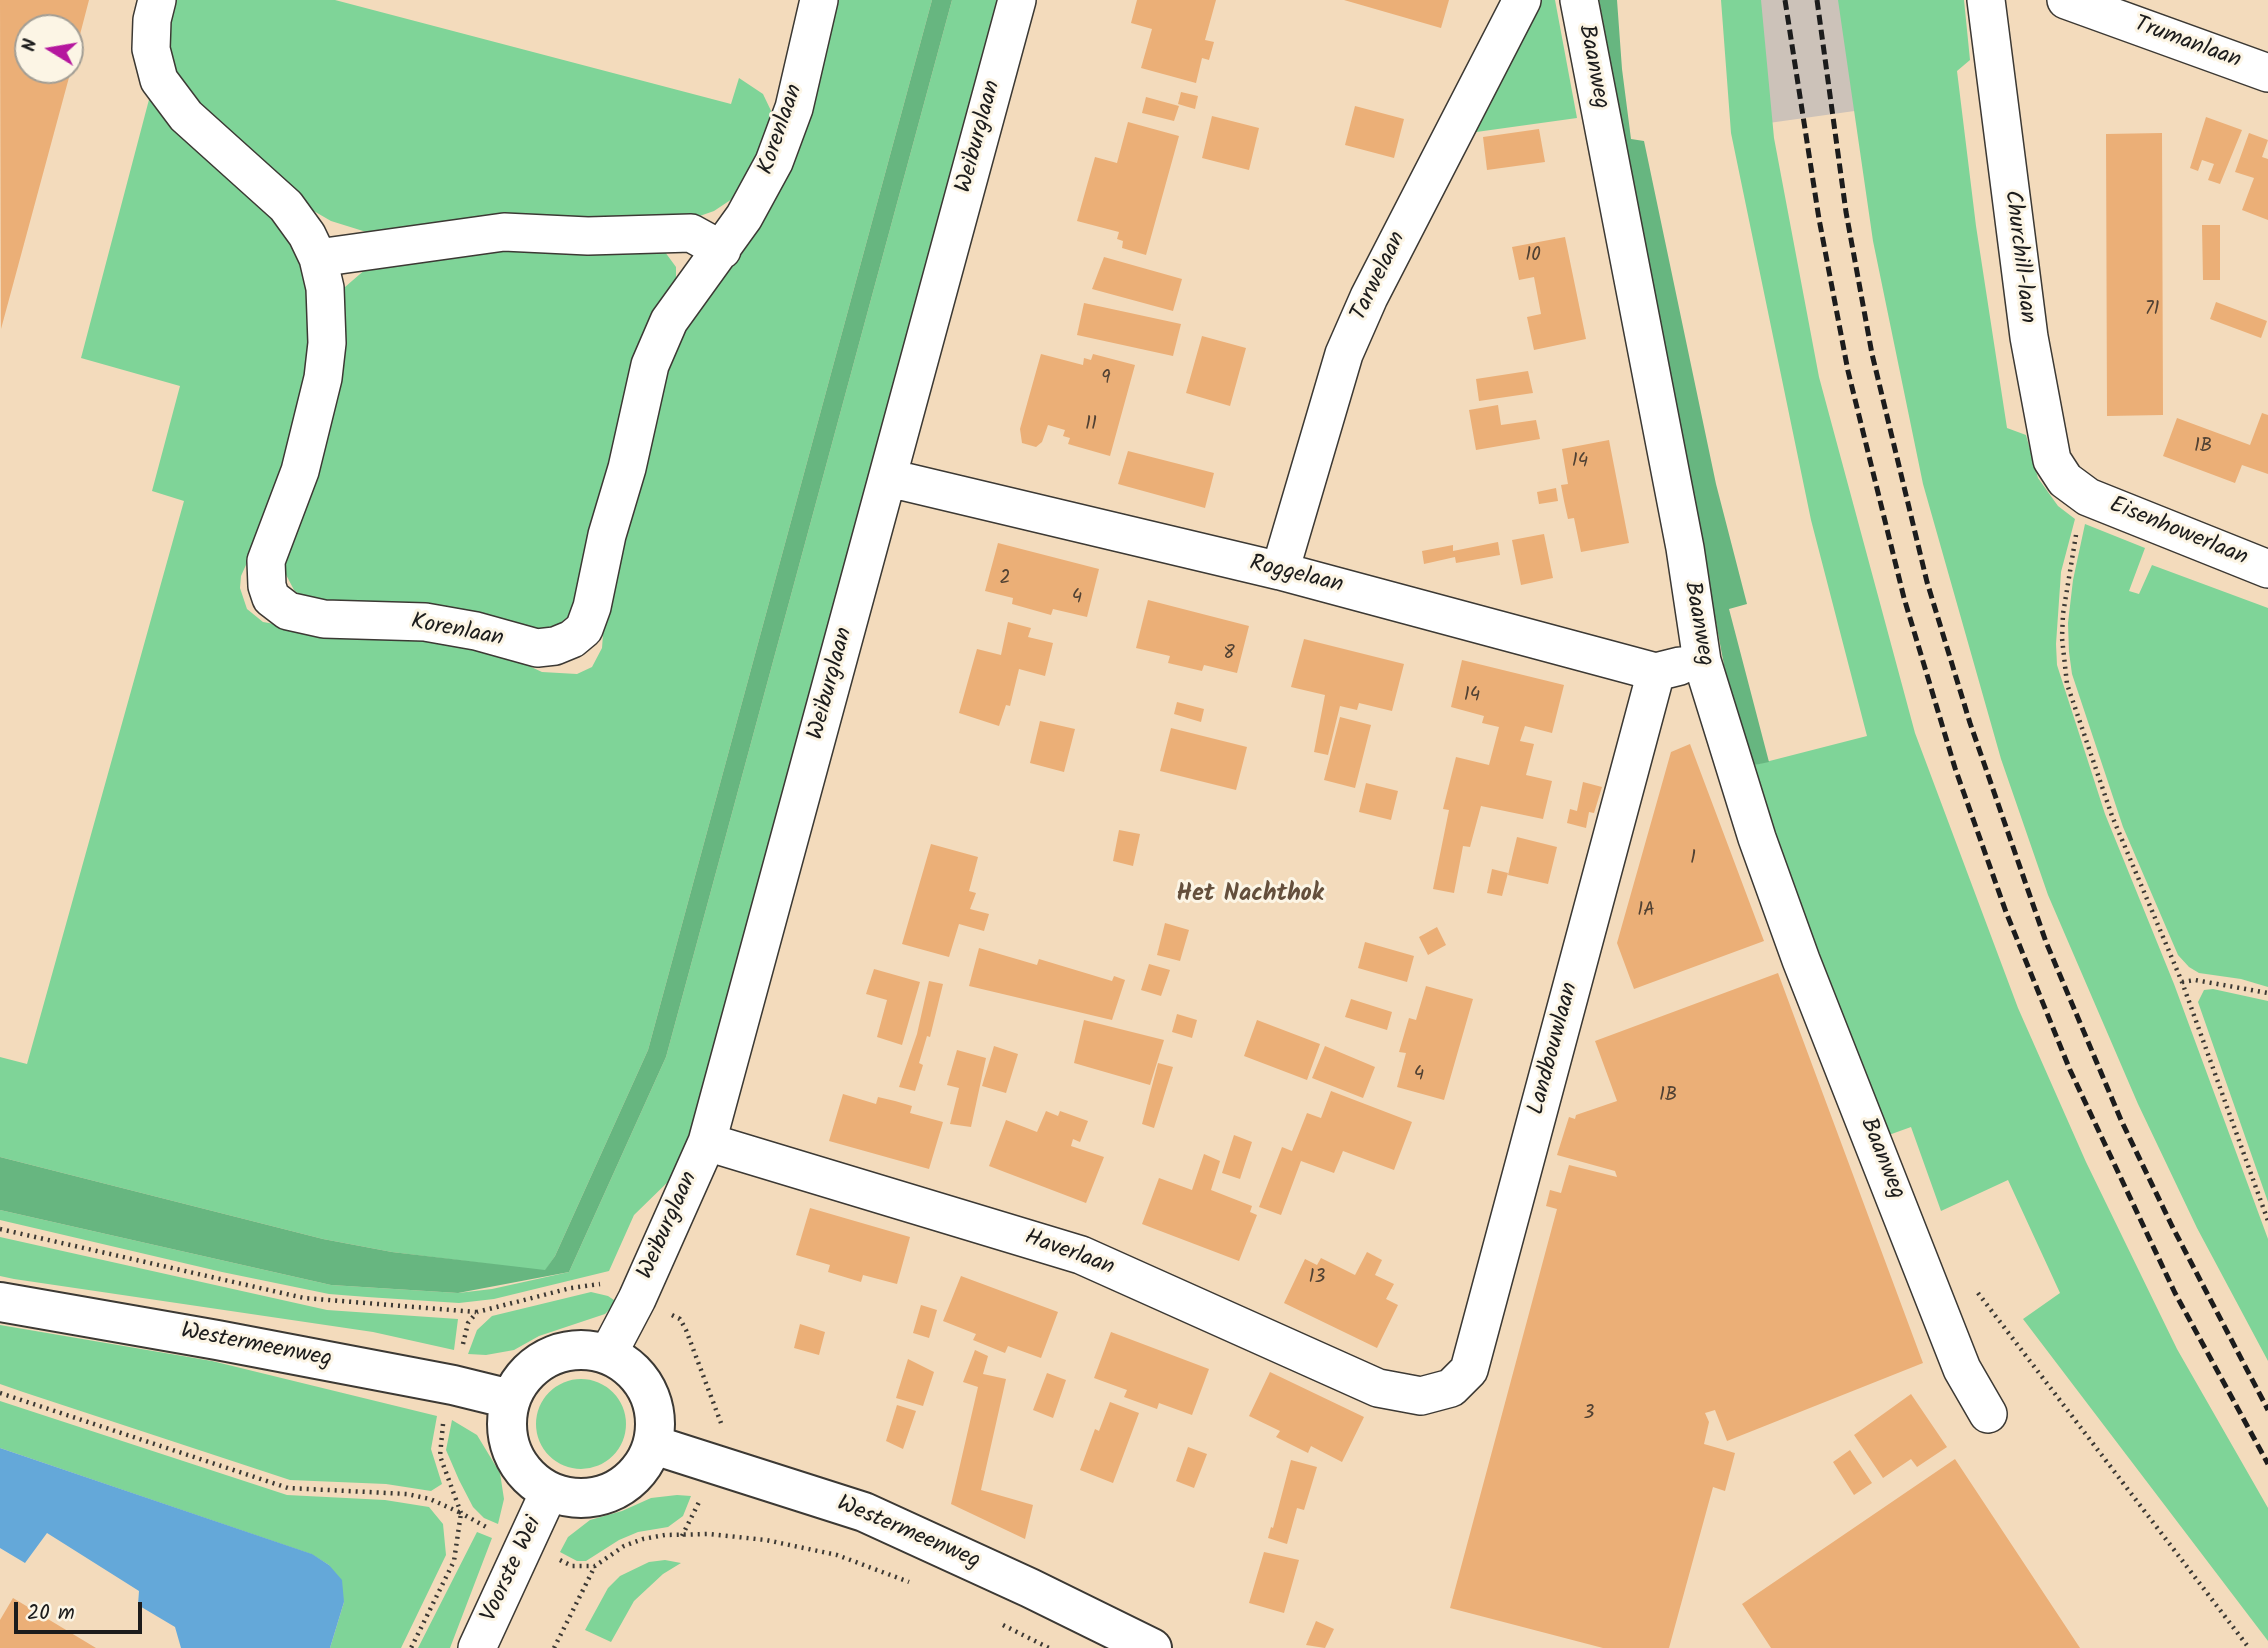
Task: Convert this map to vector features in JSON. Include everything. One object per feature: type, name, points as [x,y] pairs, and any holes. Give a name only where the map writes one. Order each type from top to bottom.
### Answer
[{"type":"street","name":"Korenlaan","points":[[157,0],[152,20],[151,49],[159,80],[186,116],[286,206],[318,258],[326,311],[323,378],[299,471],[266,561],[267,586],[271,598],[288,611],[324,619],[425,622],[477,631],[537,648],[555,646],[572,639],[584,629],[593,607],[607,535],[627,468],[650,365],[676,311],[722,250],[761,190],[794,108],[819,0]]},
{"type":"street","name":"Weiburglaan","points":[[608,1354],[637,1299],[707,1142],[1017,0]]},
{"type":"street","name":"Tarwelaan","points":[[1280,571],[1349,343],[1369,296],[1522,0]]},
{"type":"street","name":"Baanweg","points":[[1579,0],[1685,548],[1702,661],[1757,838],[1801,960],[1962,1369],[1988,1414]]},
{"type":"street","name":"Churchill-laan","points":[[1986,0],[2029,337],[2047,439],[2052,460],[2065,480],[2088,498]]},
{"type":"street","name":"Trumanlaan","points":[[2067,0],[2268,74]]},
{"type":"street","points":[[318,258],[504,232],[587,236],[691,233],[722,250]]},
{"type":"street","name":"Roggelaan","points":[[889,478],[1280,571],[1656,672],[1702,661]]},
{"type":"street","name":"Eisenhowerlaan","points":[[2088,498],[2268,569]]},
{"type":"street","name":"Landbouwlaan","points":[[1420,1396],[1451,1388],[1469,1370],[1656,672]]},
{"type":"street","name":"Haverlaan","points":[[707,1142],[1081,1255],[1378,1388],[1420,1396]]},
{"type":"street","name":"Westermeenweg","points":[[0,1302],[205,1337],[453,1385],[510,1399]]},
{"type":"street","points":[[585,1350],[608,1354],[631,1368],[647,1389],[656,1412],[654,1445],[645,1464],[625,1485],[600,1497],[573,1499],[549,1492],[525,1474],[513,1452],[506,1428],[510,1399],[521,1380],[538,1363],[560,1352],[585,1350]]},
{"type":"street","name":"Westermeenweg","points":[[654,1445],[864,1512],[1030,1588],[1152,1648]]},
{"type":"street","name":"Voorste Wei","points":[[477,1648],[549,1492]]},
{"type":"path","points":[[2088,498],[2070,560],[2063,614],[2062,638],[2067,684],[2112,816],[2182,982],[2268,1221]]},
{"type":"path","points":[[2182,982],[2195,979],[2268,993]]},
{"type":"path","points":[[0,1229],[304,1298],[477,1312]]},
{"type":"path","points":[[1977,1292],[2249,1648]]},
{"type":"path","points":[[0,1393],[288,1488],[407,1494],[430,1499],[461,1513],[454,1561],[411,1648]]},
{"type":"path","points":[[682,1535],[710,1534],[766,1540],[825,1552],[913,1583]]},
{"type":"path","points":[[554,1648],[595,1566]]},
{"type":"path","points":[[1000,1623],[1049,1648]]},
{"type":"shaded area","points":[[1726,0],[1872,0],[1883,107],[1733,128]]},
{"type":"green space","points":[[167,0],[335,0],[731,104],[739,78],[763,94],[774,117],[744,191],[714,211],[694,218],[376,235],[331,221],[312,210],[211,122],[179,87],[162,21]]},
{"type":"green space","points":[[831,0],[932,0],[648,1050],[555,1256],[545,1271],[392,1252],[323,1239],[0,1157],[0,1057],[27,1064],[184,501],[152,491],[180,386],[81,358],[151,92],[281,225],[303,267],[314,324],[305,398],[264,525],[241,576],[240,588],[247,609],[263,622],[331,634],[430,636],[505,655],[542,672],[577,674],[592,667],[602,648],[605,608],[655,391]]},
{"type":"green space","points":[[932,0],[952,0],[666,1057],[569,1272],[458,1293],[331,1285],[0,1210],[0,1157],[323,1239],[392,1252],[545,1270],[555,1256],[648,1050]]},
{"type":"green space","points":[[952,0],[1004,0],[691,1142],[674,1176],[634,1215],[609,1271],[494,1299],[459,1303],[329,1294],[0,1220],[0,1210],[331,1285],[458,1293],[492,1289],[569,1272],[666,1057]]},
{"type":"green space","points":[[1535,0],[1555,0],[1577,118],[1469,133]]},
{"type":"green space","points":[[1599,0],[1617,0],[1631,139],[1644,141],[1716,484],[1747,604],[1729,609],[1769,762],[1750,766],[1727,681]]},
{"type":"green space","points":[[1721,0],[1761,0],[1774,138],[1819,377],[1915,733],[2018,1008],[2086,1162],[2177,1349],[2268,1508],[2268,1641],[2023,1319],[2060,1293],[2008,1180],[1941,1211],[1911,1127],[1886,1136],[1839,1018],[1750,766],[1867,736],[1811,520],[1731,133]]},
{"type":"green space","points":[[1838,0],[1964,0],[1970,60],[1957,71],[1976,226],[2007,428],[2026,435],[2038,478],[2058,506],[2075,519],[2061,572],[2057,665],[2105,814],[2174,984],[2268,1239],[2268,1361],[2197,1228],[2138,1104],[2048,895],[2001,759],[1923,484],[1873,241]]},
{"type":"green space","points":[[499,249],[665,252],[676,267],[676,283],[572,613],[561,623],[537,632],[308,602],[294,590],[282,567],[340,299],[345,287],[367,268]]},
{"type":"green space","points":[[2085,524],[2145,548],[2129,591],[2139,594],[2152,565],[2268,608],[2268,987],[2241,979],[2199,973],[2178,955],[2123,827],[2072,674],[2069,652],[2068,623],[2073,580]]},
{"type":"green space","points":[[2213,989],[2268,1001],[2268,1202],[2198,1002],[2204,990]]},
{"type":"green space","points":[[0,1237],[327,1310],[458,1319],[454,1350],[373,1332],[0,1276]]},
{"type":"green space","points":[[591,1292],[608,1296],[617,1302],[605,1314],[539,1336],[514,1350],[486,1355],[468,1354],[477,1330],[492,1316]]},
{"type":"green space","points":[[0,1325],[212,1361],[437,1416],[431,1449],[442,1484],[431,1491],[386,1484],[290,1480],[0,1384]]},
{"type":"green space","points":[[581,1379],[598,1383],[613,1392],[622,1407],[626,1424],[622,1441],[613,1456],[598,1465],[581,1469],[564,1465],[549,1456],[540,1441],[536,1424],[540,1407],[549,1392],[564,1383]]},
{"type":"green space","points":[[0,1401],[287,1495],[385,1500],[429,1507],[443,1524],[446,1555],[401,1648],[330,1648],[344,1602],[329,1565],[311,1554],[0,1448]]},
{"type":"green space","points":[[452,1420],[477,1435],[500,1473],[504,1499],[498,1524],[484,1518],[473,1507],[459,1480],[446,1450]]},
{"type":"green space","points":[[691,1496],[683,1516],[668,1527],[638,1532],[619,1540],[586,1561],[577,1561],[560,1552],[568,1537],[590,1520],[622,1511],[651,1498]]},
{"type":"green space","points":[[477,1532],[492,1538],[450,1648],[418,1648]]},
{"type":"green space","points":[[665,1560],[681,1563],[663,1574],[634,1601],[611,1642],[585,1630],[608,1588],[620,1576],[649,1562]]},
{"type":"water","points":[[0,1448],[312,1554],[329,1565],[342,1580],[344,1602],[330,1648],[181,1648],[175,1627],[138,1605],[139,1591],[47,1533],[25,1563],[0,1548]]},
{"type":"building","points":[[0,0],[89,0],[84,19],[84,14],[14,14],[14,84],[67,84],[1,329]]},
{"type":"building","points":[[1137,0],[1216,0],[1205,40],[1214,42],[1209,60],[1202,58],[1196,83],[1141,68],[1152,29],[1131,23]]},
{"type":"building","points":[[1344,0],[1449,0],[1441,28]]},
{"type":"building","points":[[1181,92],[1198,96],[1195,109],[1178,104]]},
{"type":"building","points":[[1146,97],[1179,106],[1174,121],[1142,113]]},
{"type":"building","points":[[1355,106],[1404,119],[1394,158],[1345,145]]},
{"type":"building","points":[[1212,116],[1259,128],[1249,170],[1202,158]]},
{"type":"building","points":[[2206,117],[2242,130],[2220,184],[2208,180],[2214,164],[2202,160],[2198,171],[2190,168]]},
{"type":"building","points":[[1128,122],[1179,136],[1146,255],[1122,248],[1123,241],[1117,239],[1119,232],[1077,221],[1095,157],[1117,163]]},
{"type":"building","points":[[1539,129],[1545,162],[1487,170],[1483,137]]},
{"type":"building","points":[[2162,133],[2163,415],[2107,416],[2106,134]]},
{"type":"building","points":[[2249,133],[2268,140],[2262,157],[2268,159],[2268,220],[2242,210],[2254,178],[2235,172]]},
{"type":"building","points":[[2202,225],[2220,225],[2220,280],[2203,280]]},
{"type":"building","points":[[1565,237],[1586,339],[1534,350],[1527,317],[1541,314],[1534,277],[1519,280],[1512,247]]},
{"type":"building","points":[[1104,257],[1182,279],[1173,311],[1092,289]]},
{"type":"building","points":[[2216,302],[2267,321],[2261,338],[2210,319]]},
{"type":"building","points":[[1084,303],[1181,324],[1173,356],[1077,335]]},
{"type":"building","points":[[1202,336],[1246,348],[1230,406],[1186,393]]},
{"type":"building","points":[[1041,354],[1083,365],[1084,358],[1091,360],[1093,354],[1135,365],[1110,456],[1068,444],[1070,438],[1063,436],[1065,430],[1048,425],[1042,442],[1036,447],[1022,443],[1020,429]]},
{"type":"building","points":[[1528,371],[1533,393],[1479,401],[1476,379]]},
{"type":"building","points":[[1498,405],[1501,425],[1536,420],[1540,439],[1476,450],[1469,410]]},
{"type":"building","points":[[2262,413],[2268,415],[2268,474],[2242,465],[2235,483],[2163,456],[2177,418],[2250,445]]},
{"type":"building","points":[[1609,440],[1629,543],[1581,552],[1574,518],[1568,519],[1561,485],[1568,484],[1562,449]]},
{"type":"building","points":[[1128,451],[1214,473],[1205,508],[1118,484]]},
{"type":"building","points":[[1556,488],[1558,501],[1539,504],[1537,492]]},
{"type":"building","points":[[1544,534],[1553,578],[1521,585],[1512,540]]},
{"type":"building","points":[[1498,542],[1500,555],[1456,563],[1455,557],[1424,564],[1422,551],[1453,545],[1453,551]]},
{"type":"building","points":[[998,543],[1099,569],[1087,617],[1053,609],[1051,615],[1012,604],[1013,598],[985,591]]},
{"type":"building","points":[[1148,600],[1249,626],[1237,673],[1204,665],[1202,671],[1168,663],[1170,656],[1136,648]]},
{"type":"building","points":[[1008,622],[1031,628],[1028,637],[1053,643],[1045,676],[1019,669],[1010,706],[1006,705],[999,726],[959,713],[977,649],[1001,655]]},
{"type":"building","points":[[1304,639],[1404,664],[1392,711],[1359,703],[1357,710],[1340,706],[1328,755],[1314,752],[1325,695],[1291,687]]},
{"type":"building","points":[[1462,660],[1564,685],[1552,733],[1525,726],[1520,741],[1534,744],[1526,775],[1552,781],[1543,819],[1481,806],[1470,847],[1463,846],[1454,893],[1433,889],[1449,810],[1443,809],[1456,757],[1489,765],[1499,727],[1482,723],[1484,716],[1451,707]]},
{"type":"building","points":[[1177,702],[1204,709],[1201,722],[1174,714]]},
{"type":"building","points":[[1340,717],[1371,725],[1355,788],[1324,780]]},
{"type":"building","points":[[1040,721],[1075,729],[1064,772],[1030,763]]},
{"type":"building","points":[[1171,728],[1247,747],[1236,790],[1160,771]]},
{"type":"building","points":[[1690,744],[1764,941],[1634,989],[1617,943],[1671,752]]},
{"type":"building","points":[[1583,782],[1602,787],[1594,813],[1589,812],[1586,828],[1567,823],[1570,809],[1577,811]]},
{"type":"building","points":[[1366,783],[1398,791],[1391,820],[1359,812]]},
{"type":"building","points":[[1119,830],[1140,834],[1133,866],[1113,861]]},
{"type":"building","points":[[1517,837],[1557,847],[1548,884],[1508,875]]},
{"type":"building","points":[[931,844],[978,857],[969,891],[976,893],[970,909],[989,914],[984,931],[959,924],[949,957],[902,944]]},
{"type":"building","points":[[1492,869],[1508,873],[1502,896],[1487,893]]},
{"type":"building","points":[[1165,923],[1189,930],[1180,961],[1157,955]]},
{"type":"building","points":[[1437,927],[1446,945],[1428,955],[1419,937]]},
{"type":"building","points":[[1365,942],[1414,956],[1407,982],[1358,968]]},
{"type":"building","points":[[979,948],[1037,965],[1039,959],[1112,981],[1114,976],[1125,980],[1112,1020],[969,986]]},
{"type":"building","points":[[1149,964],[1170,970],[1161,996],[1141,990]]},
{"type":"building","points":[[874,969],[920,982],[902,1045],[877,1037],[887,1000],[866,994]]},
{"type":"building","points":[[1778,973],[1923,1363],[1727,1441],[1715,1410],[1705,1413],[1709,1422],[1704,1444],[1735,1453],[1725,1491],[1713,1487],[1669,1648],[1603,1648],[1450,1608],[1557,1209],[1546,1206],[1550,1190],[1561,1193],[1569,1165],[1617,1177],[1615,1171],[1557,1155],[1569,1117],[1575,1119],[1576,1115],[1617,1101],[1595,1041]]},
{"type":"building","points":[[929,981],[943,984],[930,1037],[927,1036],[919,1063],[923,1065],[915,1091],[899,1087],[917,1034]]},
{"type":"building","points":[[1426,986],[1473,999],[1444,1100],[1397,1087],[1406,1053],[1399,1052],[1409,1018],[1416,1020]]},
{"type":"building","points":[[1351,999],[1392,1012],[1387,1030],[1345,1017]]},
{"type":"building","points":[[1177,1014],[1197,1020],[1192,1038],[1172,1032]]},
{"type":"building","points":[[1084,1020],[1164,1040],[1150,1085],[1074,1063]]},
{"type":"building","points":[[1257,1020],[1320,1044],[1307,1080],[1244,1056]]},
{"type":"building","points":[[994,1046],[1018,1054],[1006,1093],[982,1086]]},
{"type":"building","points":[[1325,1046],[1375,1067],[1363,1098],[1312,1078]]},
{"type":"building","points":[[957,1050],[986,1058],[971,1127],[950,1124],[959,1088],[947,1085]]},
{"type":"building","points":[[1158,1063],[1173,1067],[1154,1128],[1142,1124]]},
{"type":"building","points":[[1331,1091],[1412,1122],[1394,1170],[1343,1151],[1334,1173],[1301,1161],[1281,1215],[1259,1207],[1282,1147],[1292,1151],[1307,1113],[1321,1118]]},
{"type":"building","points":[[843,1094],[876,1104],[878,1097],[895,1101],[912,1106],[910,1113],[943,1122],[929,1169],[829,1141]]},
{"type":"building","points":[[1046,1111],[1058,1116],[1060,1111],[1088,1121],[1080,1142],[1073,1139],[1071,1146],[1104,1157],[1086,1203],[989,1166],[1006,1120],[1037,1132]]},
{"type":"building","points":[[1234,1135],[1252,1142],[1240,1179],[1222,1173]]},
{"type":"building","points":[[1204,1154],[1220,1161],[1211,1190],[1252,1206],[1250,1212],[1257,1215],[1239,1261],[1142,1224],[1159,1178],[1192,1190]]},
{"type":"building","points":[[810,1208],[910,1237],[897,1284],[863,1275],[861,1282],[828,1272],[830,1265],[796,1255]]},
{"type":"building","points":[[1367,1252],[1382,1260],[1375,1275],[1394,1284],[1386,1299],[1398,1305],[1377,1348],[1284,1303],[1305,1259],[1317,1265],[1321,1258],[1355,1275]]},
{"type":"building","points":[[961,1276],[1058,1312],[1041,1358],[1008,1346],[1005,1353],[973,1340],[976,1334],[943,1321]]},
{"type":"building","points":[[921,1305],[937,1310],[929,1338],[913,1333]]},
{"type":"building","points":[[800,1324],[825,1332],[819,1355],[794,1348]]},
{"type":"building","points":[[1111,1332],[1209,1369],[1192,1415],[1159,1403],[1157,1409],[1124,1397],[1127,1390],[1094,1378]]},
{"type":"building","points":[[975,1350],[988,1356],[983,1374],[1006,1379],[981,1490],[1033,1505],[1025,1539],[951,1504],[978,1387],[963,1382]]},
{"type":"building","points":[[908,1359],[934,1372],[923,1406],[896,1398]]},
{"type":"building","points":[[1270,1372],[1364,1417],[1342,1462],[1311,1446],[1308,1453],[1276,1437],[1280,1431],[1249,1416]]},
{"type":"building","points":[[1047,1373],[1066,1380],[1053,1418],[1033,1410]]},
{"type":"building","points":[[1911,1394],[1947,1447],[1917,1467],[1911,1459],[1883,1478],[1854,1435]]},
{"type":"building","points":[[1110,1402],[1139,1413],[1113,1483],[1080,1470],[1095,1429],[1099,1431]]},
{"type":"building","points":[[897,1405],[916,1411],[903,1449],[886,1441]]},
{"type":"building","points":[[1188,1447],[1207,1454],[1194,1488],[1176,1481]]},
{"type":"building","points":[[1850,1450],[1872,1483],[1854,1495],[1833,1462]]},
{"type":"building","points":[[1955,1459],[2080,1648],[1771,1648],[1742,1604]]},
{"type":"building","points":[[1291,1460],[1317,1467],[1304,1510],[1297,1508],[1287,1544],[1268,1538]]},
{"type":"building","points":[[1264,1552],[1299,1560],[1284,1613],[1249,1603]]},
{"type":"building","points":[[13,1598],[96,1648],[0,1648],[0,1620]]},
{"type":"building","points":[[1316,1621],[1334,1629],[1325,1648],[1306,1645]]},
{"type":"railway","points":[[1785,0],[1819,219],[1848,371],[1904,598],[1955,768],[2006,912],[2070,1070],[2175,1293],[2268,1464]]},
{"type":"railway","points":[[1817,0],[1846,212],[1872,354],[1927,582],[1970,723],[2046,942],[2121,1120],[2172,1226],[2268,1410]]},
{"type":"district","name":"Het Nachthok","points":[[1250,896]]}]
